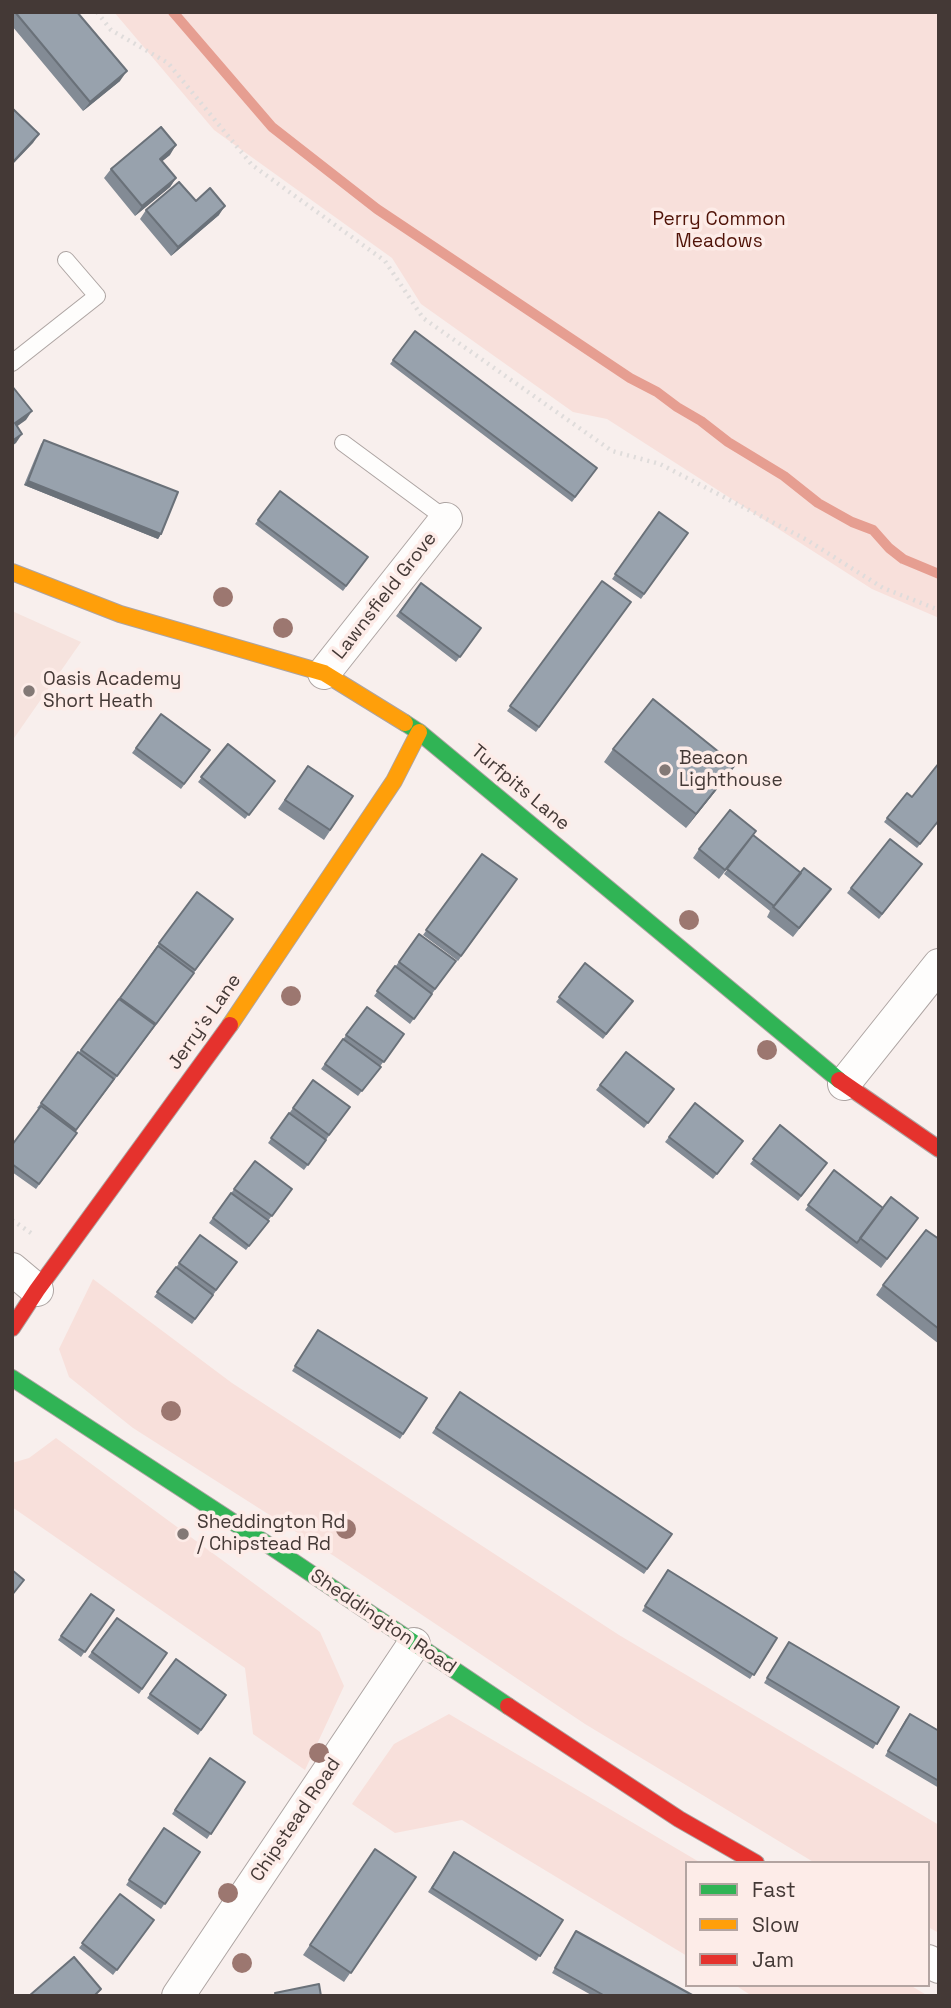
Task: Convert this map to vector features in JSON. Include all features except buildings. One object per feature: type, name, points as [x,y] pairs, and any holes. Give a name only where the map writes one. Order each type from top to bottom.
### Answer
[{"type":"street","name":"Lawnsfield Grove","points":[[324,673],[446,519]]},
{"type":"street","name":"Turfpits Lane","points":[[12,572],[120,614],[324,673],[419,732],[844,1084],[939,1149]]},
{"type":"street","name":"Jerry's Lane","points":[[12,1328],[214,1049],[394,781],[419,732]]},
{"type":"street","points":[[844,1084],[939,965]]},
{"type":"street","points":[[12,1269],[37,1290]]},
{"type":"street","name":"Sheddington Road","points":[[12,1378],[273,1548],[679,1819],[752,1861]]},
{"type":"street","name":"Chipstead Road","points":[[178,1996],[414,1644]]},
{"type":"lane","points":[[12,363],[97,296],[66,260]]},
{"type":"lane","points":[[343,443],[446,519]]},
{"type":"path","points":[[97,12],[111,30],[167,63],[252,165],[385,261],[422,318],[612,451],[660,464],[807,540],[883,588],[939,610]]},
{"type":"shaded area","name":"Oasis Academy Short Heath","points":[[12,611],[81,642],[12,741]]},
{"type":"green space","name":"Perry Common Meadows","points":[[114,12],[939,12],[939,618],[872,589],[607,419],[573,412],[421,304],[392,258],[214,130]]},
{"type":"green space","points":[[93,1279],[232,1383],[619,1635],[939,1825],[939,1933],[930,1928],[930,1861],[812,1861],[585,1724],[334,1556],[133,1428],[69,1377],[59,1349]]},
{"type":"green space","points":[[56,1438],[320,1632],[344,1686],[305,1770],[253,1734],[245,1668],[12,1507],[12,1463],[29,1458]]},
{"type":"green space","points":[[449,1714],[698,1861],[685,1861],[685,1955],[462,1820],[395,1833],[352,1804],[394,1744]]},
{"type":"green space","points":[[738,1987],[913,1987],[928,1996],[752,1996]]},
{"type":"waterway","points":[[173,12],[272,127],[377,209],[630,378],[657,392],[728,442],[784,476],[818,503],[873,530],[903,559],[939,574]]},
{"type":"traffic: fast","points":[[405,723],[839,1080]]},
{"type":"traffic: fast","points":[[12,1378],[273,1548],[508,1706]]},
{"type":"traffic: slow","points":[[12,572],[120,614],[324,673],[405,723]]},
{"type":"traffic: slow","points":[[230,1025],[394,781],[419,732]]},
{"type":"traffic: jam","points":[[12,1328],[230,1025]]},
{"type":"traffic: jam","points":[[839,1080],[939,1149]]},
{"type":"traffic: jam","points":[[508,1706],[679,1819],[752,1861]]},
{"type":"place","name":"Oasis Academy Short Heath","points":[[29,691]]},
{"type":"place","name":"Beacon Lighthouse","points":[[665,770]]},
{"type":"place","name":"Sheddington Rd / Chipstead Rd","points":[[183,1534]]}]
